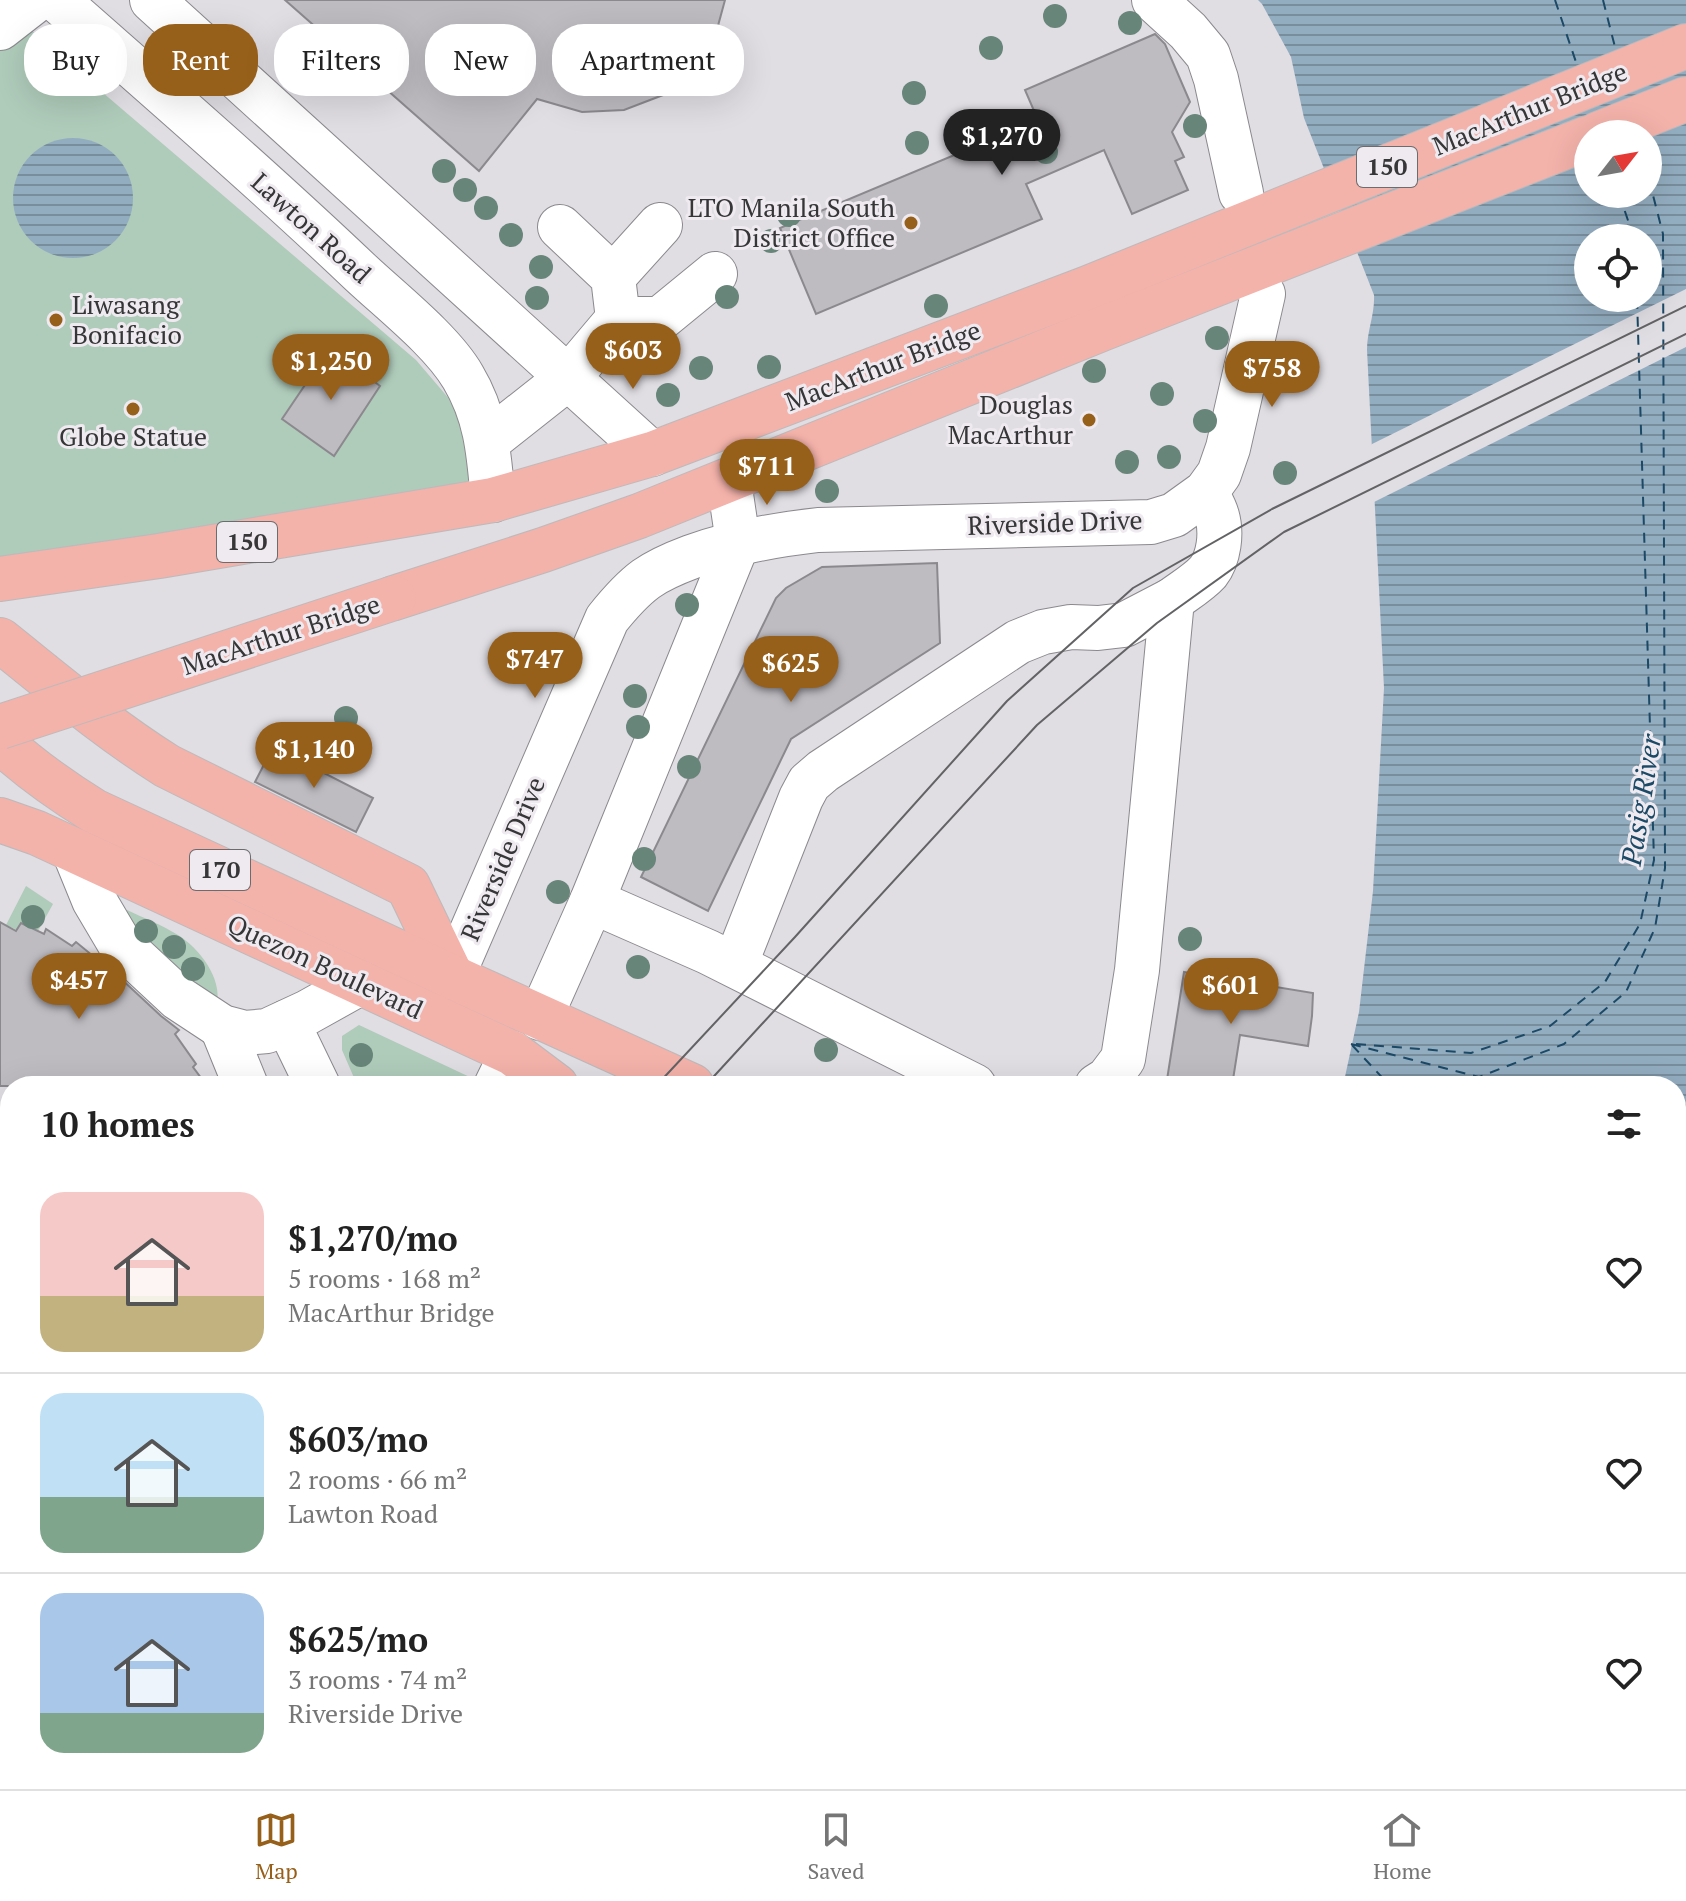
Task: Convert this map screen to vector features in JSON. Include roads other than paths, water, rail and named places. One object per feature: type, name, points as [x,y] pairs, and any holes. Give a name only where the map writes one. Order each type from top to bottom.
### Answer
[{"type":"main road","name":"MacArthur Bridge","points":[[0,579],[159,556],[493,500],[652,454],[1088,288],[1686,46]]},
{"type":"main road","name":"MacArthur Bridge","points":[[1633,120],[1686,99]]},
{"type":"main road","name":"MacArthur Bridge","points":[[0,727],[543,550],[729,481],[1104,328],[1574,143]]},
{"type":"main road","name":"Quezon Boulevard","points":[[0,640],[98,720],[167,766],[408,886],[452,977]]},
{"type":"main road","name":"Quezon Boulevard","points":[[0,741],[25,765],[94,811],[670,1076]]},
{"type":"main road","name":"Quezon Boulevard","points":[[0,820],[37,833],[360,983],[504,1070],[524,1076]]},
{"type":"street","points":[[0,28],[36,0]]},
{"type":"street","name":"Lawton Road","points":[[57,0],[330,243],[436,343],[462,374],[478,405],[488,441],[493,500]]},
{"type":"street","points":[[152,0],[652,454]]},
{"type":"street","points":[[1154,0],[1188,31],[1208,55],[1241,193]]},
{"type":"street","points":[[488,441],[569,377],[660,225]]},
{"type":"street","points":[[560,227],[616,298],[660,319],[715,274]]},
{"type":"street","name":"Riverside Drive","points":[[452,977],[607,619],[626,596],[648,577],[665,567],[738,542],[766,536],[818,530],[1151,522],[1174,515],[1206,492],[1219,474],[1228,448],[1263,294]]},
{"type":"street","points":[[540,1018],[592,901],[738,542],[729,481]]},
{"type":"street","points":[[735,965],[809,783],[1018,642],[1043,632],[1071,627],[1124,625],[1172,600],[1197,582],[1209,571],[1217,557],[1219,539],[1218,518],[1206,492]]},
{"type":"street","points":[[1110,1076],[1123,1059],[1137,970],[1172,600]]},
{"type":"street","points":[[74,851],[94,900],[120,944],[178,998],[222,1027],[245,1033],[267,1031],[360,983]]},
{"type":"street","points":[[592,901],[735,965],[954,1076]]},
{"type":"street","points":[[287,1022],[313,1076]]},
{"type":"street","points":[[222,1027],[242,1076]]},
{"type":"water","name":"Pasig River","points":[[1258,0],[1686,0],[1686,1076],[1345,1076],[1359,1012],[1373,891],[1384,688],[1367,350],[1374,295],[1304,118],[1291,57]]},
{"type":"water","points":[[73,138],[96,142],[116,155],[129,175],[133,198],[129,221],[116,241],[96,254],[73,258],[50,254],[30,241],[17,221],[13,198],[17,175],[30,155],[50,142]]},
{"type":"tram line","points":[[665,1076],[1007,701],[1133,588],[1272,509],[1686,306]]},
{"type":"tram line","points":[[714,1076],[1037,725],[1157,623],[1284,532],[1686,334]]},
{"type":"place","name":"LTO Manila South District Office","points":[[911,223]]},
{"type":"place","name":"Liwasang Bonifacio","points":[[56,320]]},
{"type":"place","name":"Globe Statue","points":[[133,409]]},
{"type":"place","name":"Douglas MacArthur","points":[[1089,420]]}]
